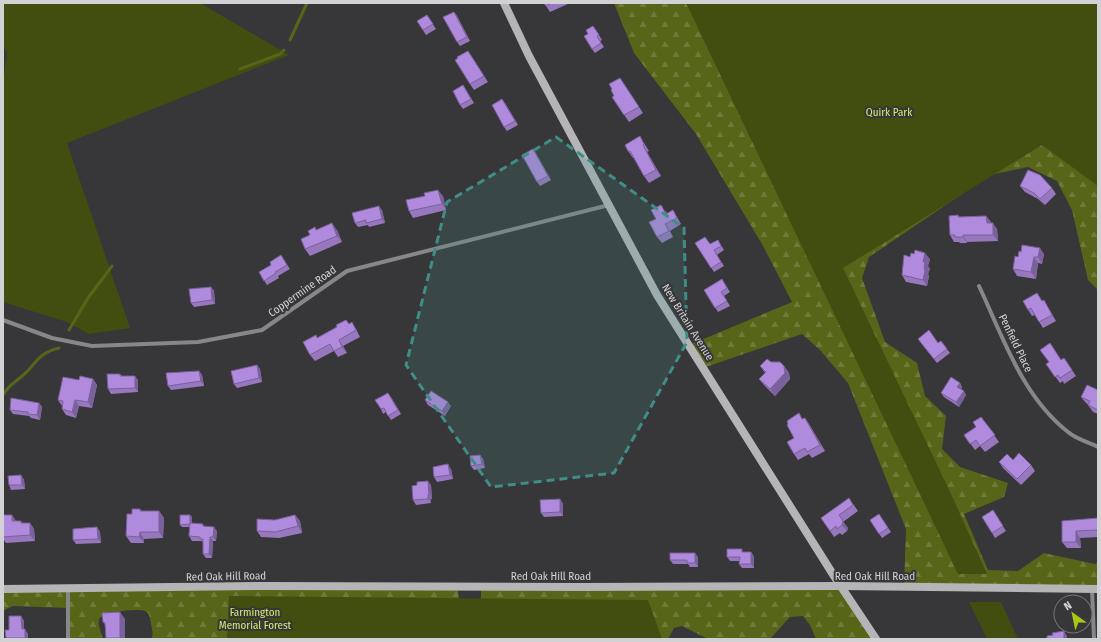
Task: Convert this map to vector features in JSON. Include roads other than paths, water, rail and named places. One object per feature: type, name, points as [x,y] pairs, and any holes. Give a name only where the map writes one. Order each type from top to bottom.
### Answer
[{"type":"street","name":"New Britain Avenue","points":[[504,3],[529,56],[657,295],[876,639]]},
{"type":"street","name":"Coppermine Road","points":[[3,320],[52,338],[92,346],[198,342],[262,330],[347,271],[610,205]]},
{"type":"street","name":"Penfield Place","points":[[979,286],[1016,368],[1043,409],[1069,433],[1098,447]]},
{"type":"street","name":"Red Oak Hill Road","points":[[3,589],[261,586],[841,586],[1095,589]]},
{"type":"street","points":[[68,589],[68,639]]},
{"type":"street","points":[[1094,639],[1095,589]]},
{"type":"waterway","points":[[290,40],[307,3]]},
{"type":"waterway","points":[[240,69],[280,54],[284,50]]},
{"type":"waterway","points":[[69,330],[88,298],[112,266]]},
{"type":"waterway","points":[[3,395],[9,387],[26,373],[41,356],[59,348]]},
{"type":"park label","name":"Quirk Park","points":[[889,112]]},
{"type":"park label","name":"Farmington Memorial Forest","points":[[255,618]]}]
